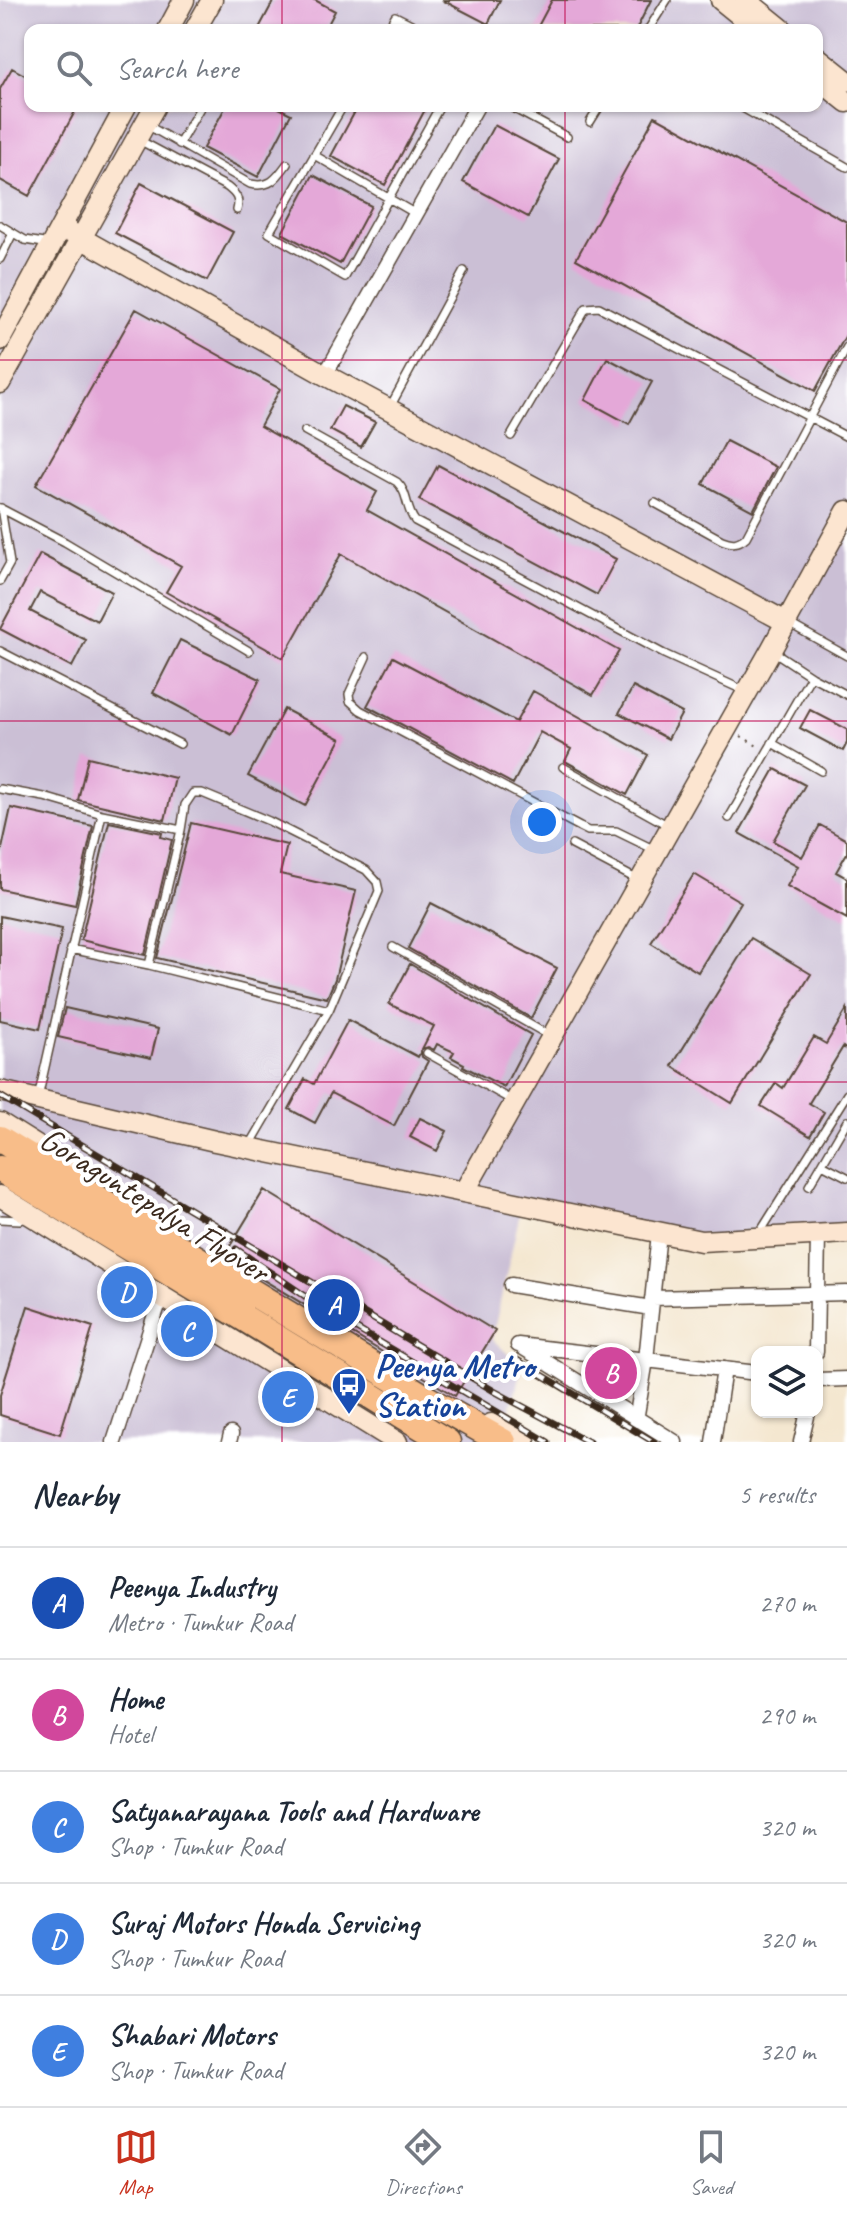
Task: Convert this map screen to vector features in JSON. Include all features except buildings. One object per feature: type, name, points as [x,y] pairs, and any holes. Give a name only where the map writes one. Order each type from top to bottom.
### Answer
[{"type":"highway","points":[[0,1139],[503,1442]]},
{"type":"highway","name":"Goraguntepalya Flyover","points":[[0,1151],[398,1396],[479,1442]]},
{"type":"highway","name":"Goraguntepalya Flyover","points":[[0,1169],[447,1442]]},
{"type":"highway","points":[[0,1188],[417,1442]]},
{"type":"street","points":[[171,24],[184,0]]},
{"type":"street","points":[[198,24],[212,0]]},
{"type":"street","points":[[721,0],[751,24]]},
{"type":"street","points":[[746,0],[776,24]]},
{"type":"street","points":[[823,62],[847,81]]},
{"type":"street","points":[[823,83],[847,102]]},
{"type":"street","points":[[0,340],[123,112]]},
{"type":"street","points":[[325,375],[474,112]]},
{"type":"street","points":[[0,383],[145,123]]},
{"type":"street","points":[[56,236],[83,238],[325,375],[786,622]]},
{"type":"street","points":[[464,1192],[847,511]]},
{"type":"street","points":[[0,1091],[248,1148],[701,1241],[847,1233]]},
{"type":"street","points":[[0,1123],[446,1399],[525,1442]]},
{"type":"street","points":[[0,1196],[397,1442]]},
{"type":"street","points":[[636,1420],[646,1360],[659,1233]]},
{"type":"street","points":[[816,1346],[818,1235]]},
{"type":"street","points":[[511,1285],[652,1303],[847,1293]]},
{"type":"street","points":[[114,1442],[161,1296]]},
{"type":"street","points":[[675,1442],[518,1345],[751,1372]]},
{"type":"street","points":[[713,1442],[724,1369]]},
{"type":"street","points":[[823,1380],[847,1379]]},
{"type":"street","points":[[801,1442],[807,1418]]},
{"type":"lane","points":[[652,24],[667,0]]},
{"type":"lane","points":[[390,24],[395,16],[411,24]]},
{"type":"lane","points":[[179,144],[198,112]]},
{"type":"lane","points":[[339,112],[269,233],[345,277],[437,112]]},
{"type":"lane","points":[[520,112],[567,137]]},
{"type":"lane","points":[[590,122],[596,112]]},
{"type":"lane","points":[[750,112],[847,167]]},
{"type":"lane","points":[[145,123],[250,184],[267,185],[276,180],[287,164]]},
{"type":"lane","points":[[145,123],[236,195],[239,203],[237,210]]},
{"type":"lane","points":[[314,155],[416,214]]},
{"type":"lane","points":[[0,225],[25,240],[56,236]]},
{"type":"lane","points":[[0,259],[13,233]]},
{"type":"lane","points":[[389,409],[464,271]]},
{"type":"lane","points":[[511,436],[586,308],[599,307],[847,437]]},
{"type":"lane","points":[[655,503],[730,544],[740,543],[847,347]]},
{"type":"lane","points":[[305,431],[397,482],[407,495],[410,515],[415,521],[664,654],[747,692]]},
{"type":"lane","points":[[0,581],[10,563],[1,508]]},
{"type":"lane","points":[[1,508],[65,542],[249,651]]},
{"type":"lane","points":[[786,622],[847,656]]},
{"type":"lane","points":[[771,650],[847,695]]},
{"type":"lane","points":[[0,651],[180,744]]},
{"type":"lane","points":[[366,657],[349,694],[350,701],[360,710],[588,831],[616,831],[657,851]]},
{"type":"lane","points":[[729,818],[811,676]]},
{"type":"lane","points":[[772,743],[821,771]]},
{"type":"lane","points":[[563,767],[671,827]]},
{"type":"lane","points":[[0,789],[181,830]]},
{"type":"lane","points":[[149,965],[185,805],[193,793],[202,793],[269,821],[366,870],[377,882],[379,891],[329,1010],[248,1148]]},
{"type":"lane","points":[[38,1100],[102,814]]},
{"type":"lane","points":[[572,845],[640,881]]},
{"type":"lane","points":[[393,947],[552,1037]]},
{"type":"lane","points":[[70,949],[149,965],[329,1010]]},
{"type":"lane","points":[[427,1053],[515,1102]]},
{"type":"lane","points":[[756,1239],[847,1094]]},
{"type":"lane","points":[[809,1186],[847,1121]]},
{"type":"lane","points":[[822,1164],[846,1174]]},
{"type":"lane","points":[[0,1219],[20,1220],[33,1216]]},
{"type":"path","points":[[742,737],[767,751]]},
{"type":"shaded area","points":[[0,0],[847,0],[847,1235],[712,1237],[523,1199],[492,1339],[523,1368],[499,1442],[0,1442]]},
{"type":"railway","points":[[0,1096],[494,1391],[589,1442]]},
{"type":"railway","points":[[236,1249],[333,1315],[548,1442]]},
{"type":"railway","points":[[517,1360],[654,1442]]},
{"type":"place","name":"Suraj Motors Honda Servicing","points":[[127,1292]]},
{"type":"place","name":"Peenya Industry","points":[[334,1305]]},
{"type":"place","name":"Satyanarayana Tools and Hardware","points":[[187,1331]]},
{"type":"place","name":"Home","points":[[611,1373]]},
{"type":"place","name":"Shabari Motors","points":[[288,1397]]},
{"type":"place","name":"Peenya Metro Station","points":[[349,1416]]}]
